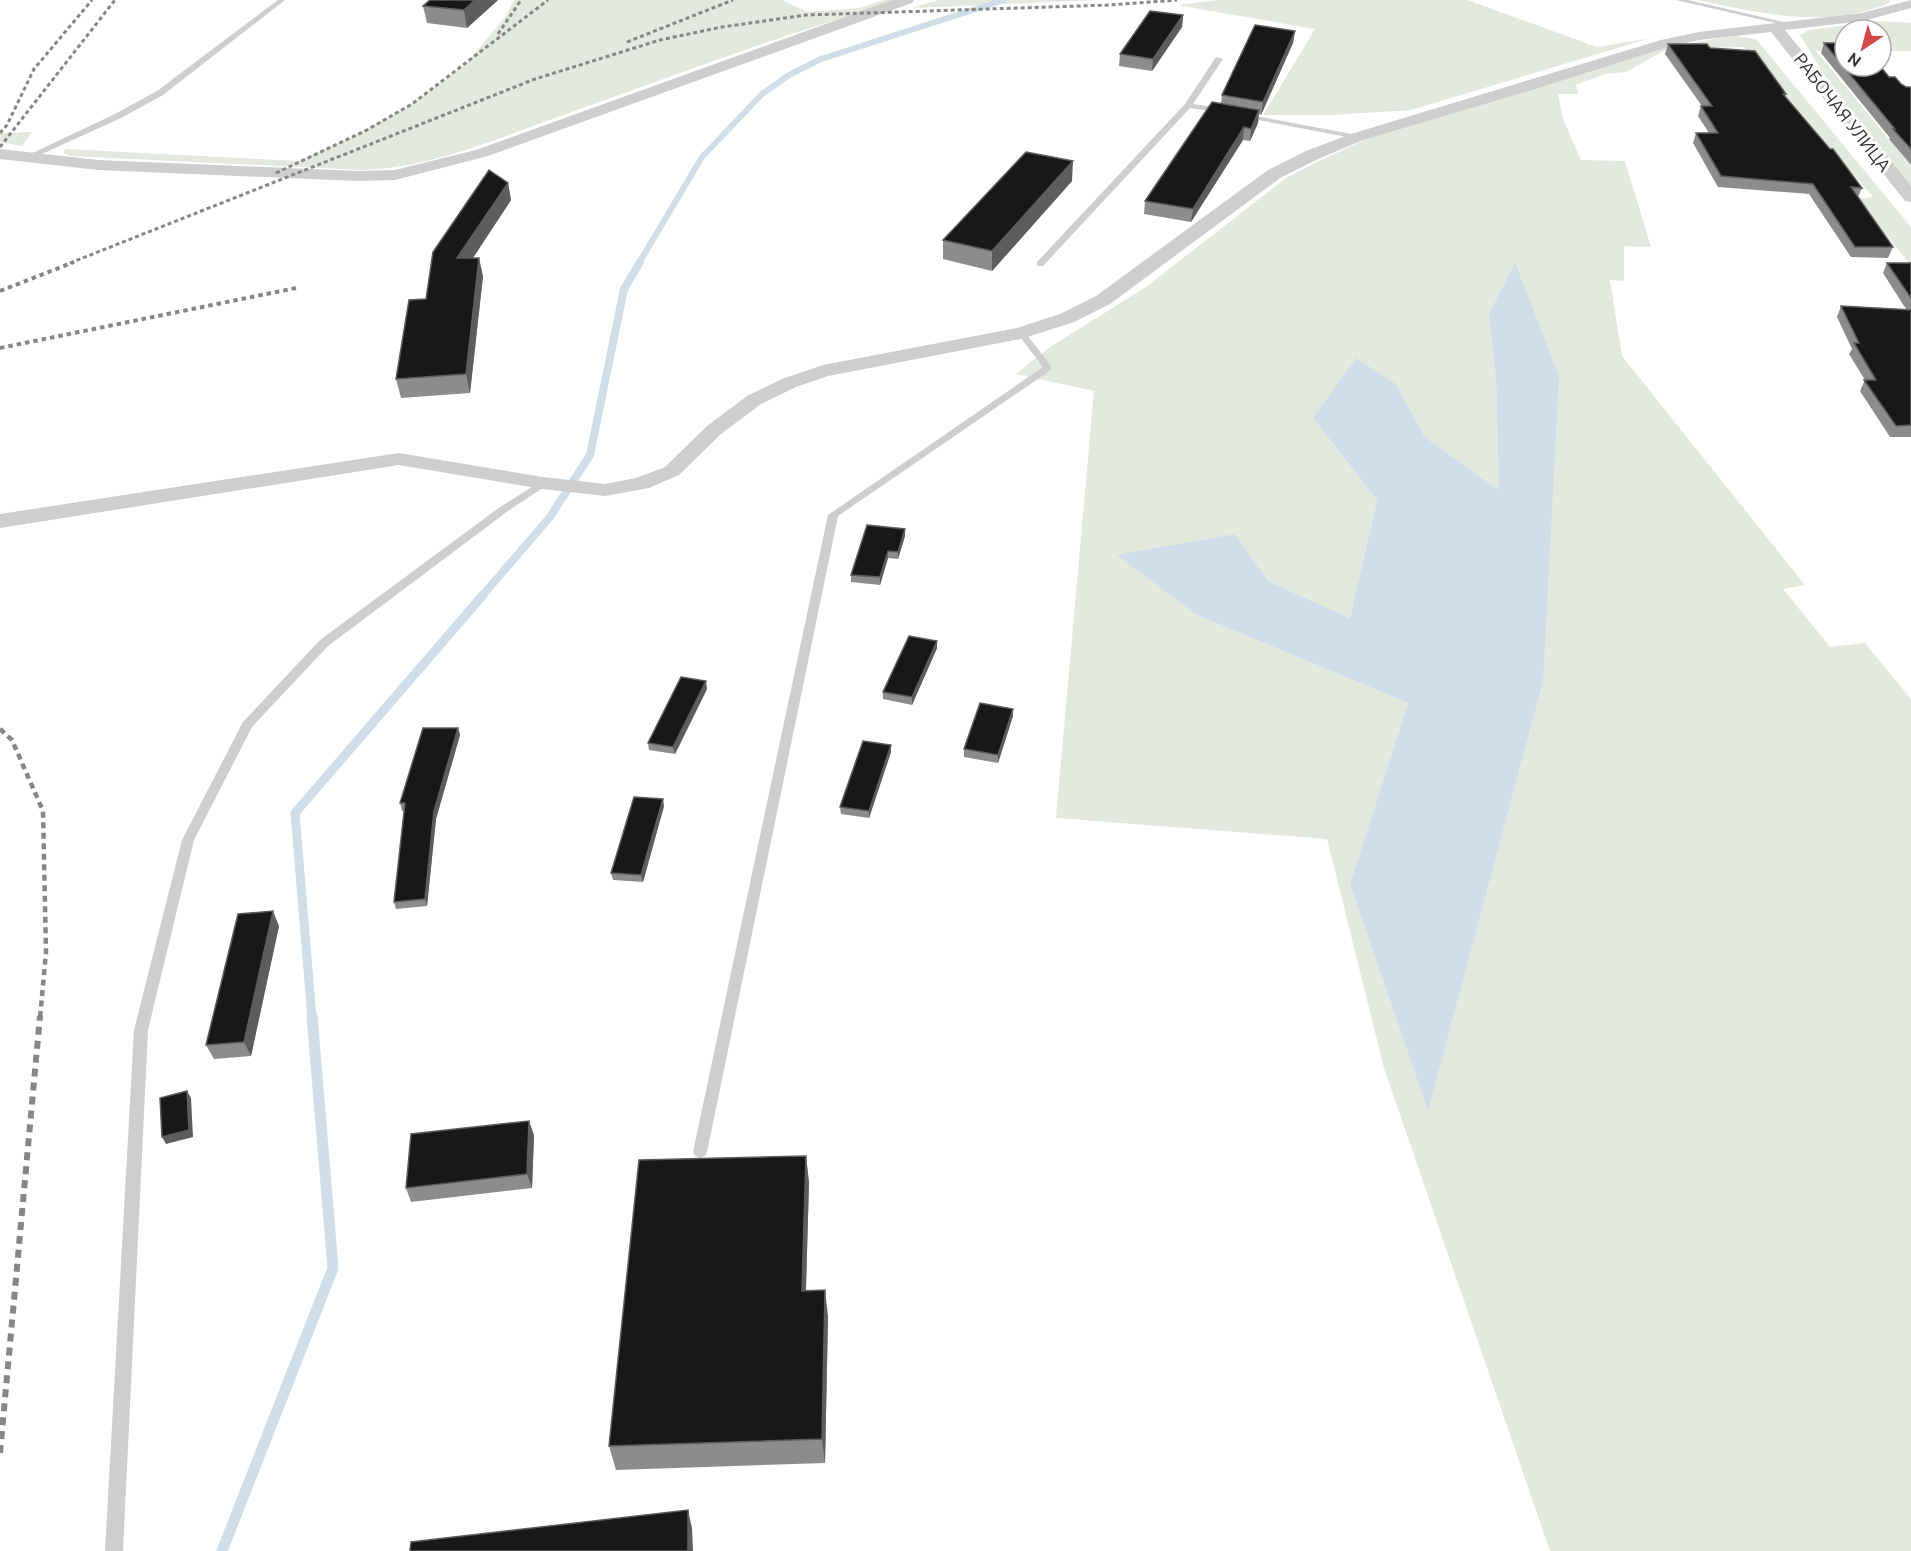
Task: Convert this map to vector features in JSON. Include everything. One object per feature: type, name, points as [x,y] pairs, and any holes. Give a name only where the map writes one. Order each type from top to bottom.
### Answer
[{"type":"street","points":[[0,154],[98,165],[358,176],[395,175],[482,153],[907,0]]},
{"type":"street","points":[[0,521],[399,459],[543,483],[604,490],[641,483],[672,471],[714,430],[754,400],[789,383],[823,370],[1021,333],[1067,318],[1104,300],[1274,174],[1312,155],[1357,137],[1530,86],[1661,44],[1699,36],[1863,17],[1909,3]]},
{"type":"street","name":"РАБОЧАЯ УЛИЦА","points":[[1784,26],[1911,197]]},
{"type":"lane","points":[[28,157],[118,116],[160,93],[282,0]]},
{"type":"lane","points":[[1679,0],[1784,26]]},
{"type":"lane","points":[[1040,264],[1188,105],[1219,59]]},
{"type":"lane","points":[[1188,105],[1357,137]]},
{"type":"lane","points":[[700,1152],[833,515],[1048,368],[1021,333]]},
{"type":"lane","points":[[114,1551],[141,1030],[188,840],[247,725],[324,643],[504,509],[543,483]]},
{"type":"shaded area","points":[[514,0],[782,0],[808,12],[859,8],[884,0],[905,0],[776,39],[489,142],[414,164],[362,170],[70,156],[64,153],[65,149],[298,161],[352,137],[409,106],[465,65],[505,17]]},
{"type":"shaded area","points":[[938,0],[1100,0],[912,8]]},
{"type":"shaded area","points":[[1220,0],[1467,0],[1597,47],[1651,38],[1411,110],[1332,115],[1263,115],[1315,29],[1177,5]]},
{"type":"shaded area","points":[[1697,0],[1890,0],[1889,3],[1865,11],[1841,16],[1817,17],[1769,14]]},
{"type":"shaded area","points":[[1893,22],[1911,23],[1911,51],[1893,51]]},
{"type":"shaded area","points":[[1833,27],[1833,51],[1816,51],[1833,72],[1833,78],[1838,78],[1911,166],[1911,187],[1839,99],[1800,35],[1809,30]]},
{"type":"shaded area","points":[[1734,36],[1756,39],[1911,227],[1911,265],[1856,199],[1873,197],[1744,47],[1667,49],[1626,72],[1605,74],[1576,85],[1578,94],[1558,94],[1563,119],[1581,160],[1625,161],[1651,247],[1624,246],[1624,281],[1610,280],[1622,356],[1805,585],[1783,589],[1830,647],[1865,643],[1911,699],[1911,1551],[1550,1551],[1384,1068],[1327,839],[1056,818],[1094,391],[1016,374],[1047,349],[1146,287],[1286,178],[1315,163],[1373,136],[1658,48]],"holes":[[[1489,314],[1543,682],[1428,1110],[1350,884],[1408,703],[1197,615],[1235,534],[1268,581],[1350,618],[1377,500],[1313,418],[1396,384],[1425,437],[1499,490],[1496,381]]]},
{"type":"shaded area","points":[[32,132],[22,146],[0,142],[0,133]]},
{"type":"shaded area","points":[[1515,263],[1559,376],[1543,682],[1428,1111],[1350,884],[1408,703],[1197,615],[1117,555],[1235,534],[1268,581],[1350,618],[1377,500],[1313,418],[1356,358],[1396,384],[1425,437],[1499,490],[1496,381],[1489,314]]},
{"type":"building","points":[[430,0],[475,0],[464,10],[423,6]]},
{"type":"building","points":[[1150,11],[1183,15],[1153,59],[1120,54]]},
{"type":"building","points":[[1255,25],[1295,31],[1263,102],[1222,95]]},
{"type":"building","points":[[1824,43],[1833,43],[1833,54]]},
{"type":"building","points":[[1668,44],[1707,44],[1710,48],[1755,51],[1786,94],[1783,94],[1830,149],[1833,149],[1862,188],[1851,187],[1893,247],[1855,247],[1813,184],[1721,176],[1696,133],[1718,133],[1701,106],[1712,106]]},
{"type":"building","points":[[1895,77],[1901,84],[1911,87],[1911,149],[1893,129],[1895,129],[1853,78]]},
{"type":"building","points":[[1212,102],[1259,110],[1251,129],[1244,127],[1193,209],[1145,201]]},
{"type":"building","points":[[1026,152],[1073,161],[992,251],[943,240]]},
{"type":"building","points":[[489,170],[508,183],[457,258],[479,258],[466,374],[396,379],[409,300],[426,299],[433,252]]},
{"type":"building","points":[[1887,263],[1911,263],[1911,298]]},
{"type":"building","points":[[1841,306],[1911,310],[1911,425],[1896,426],[1864,380],[1876,380],[1854,343],[1859,343]]},
{"type":"building","points":[[867,525],[905,529],[898,552],[888,551],[880,577],[851,575]]},
{"type":"building","points":[[909,636],[937,641],[912,697],[883,692]]},
{"type":"building","points":[[681,677],[706,681],[673,747],[648,743]]},
{"type":"building","points":[[980,703],[1013,709],[998,755],[964,749]]},
{"type":"building","points":[[423,728],[458,728],[434,811],[425,899],[394,902],[405,803],[400,803]]},
{"type":"building","points":[[863,741],[891,745],[869,811],[840,807]]},
{"type":"building","points":[[634,797],[663,799],[641,875],[611,873]]},
{"type":"building","points":[[273,911],[244,1042],[206,1045],[238,914]]},
{"type":"building","points":[[187,1091],[189,1130],[162,1137],[160,1098]]},
{"type":"building","points":[[529,1121],[527,1174],[406,1188],[411,1134]]},
{"type":"building","points":[[806,1156],[802,1291],[825,1290],[822,1439],[609,1446],[639,1160]]},
{"type":"building","points":[[688,1510],[688,1551],[410,1551],[411,1542]]},
{"type":"waterway","points":[[639,263],[702,157],[762,94],[789,75],[821,59],[1004,0]]},
{"type":"waterway","points":[[482,596],[550,517],[590,455],[624,289],[640,262]]},
{"type":"waterway","points":[[312,1018],[295,813],[483,595]]},
{"type":"waterway","points":[[222,1551],[333,1268],[312,1016]]},
{"type":"railway","points":[[0,133],[7,125],[34,69],[92,0]]},
{"type":"railway","points":[[0,147],[115,0]]},
{"type":"railway","points":[[498,34],[521,0]]},
{"type":"railway","points":[[276,173],[367,130],[412,104],[548,0]]},
{"type":"railway","points":[[627,42],[733,0]]},
{"type":"railway","points":[[70,263],[535,79],[660,40],[722,27],[806,15],[1109,5],[1177,0]]},
{"type":"railway","points":[[0,291],[74,262]]},
{"type":"railway","points":[[0,348],[296,288]]},
{"type":"railway","points":[[0,729],[12,740],[43,811],[46,952],[40,1018]]},
{"type":"railway","points":[[0,1453],[40,1016]]}]
